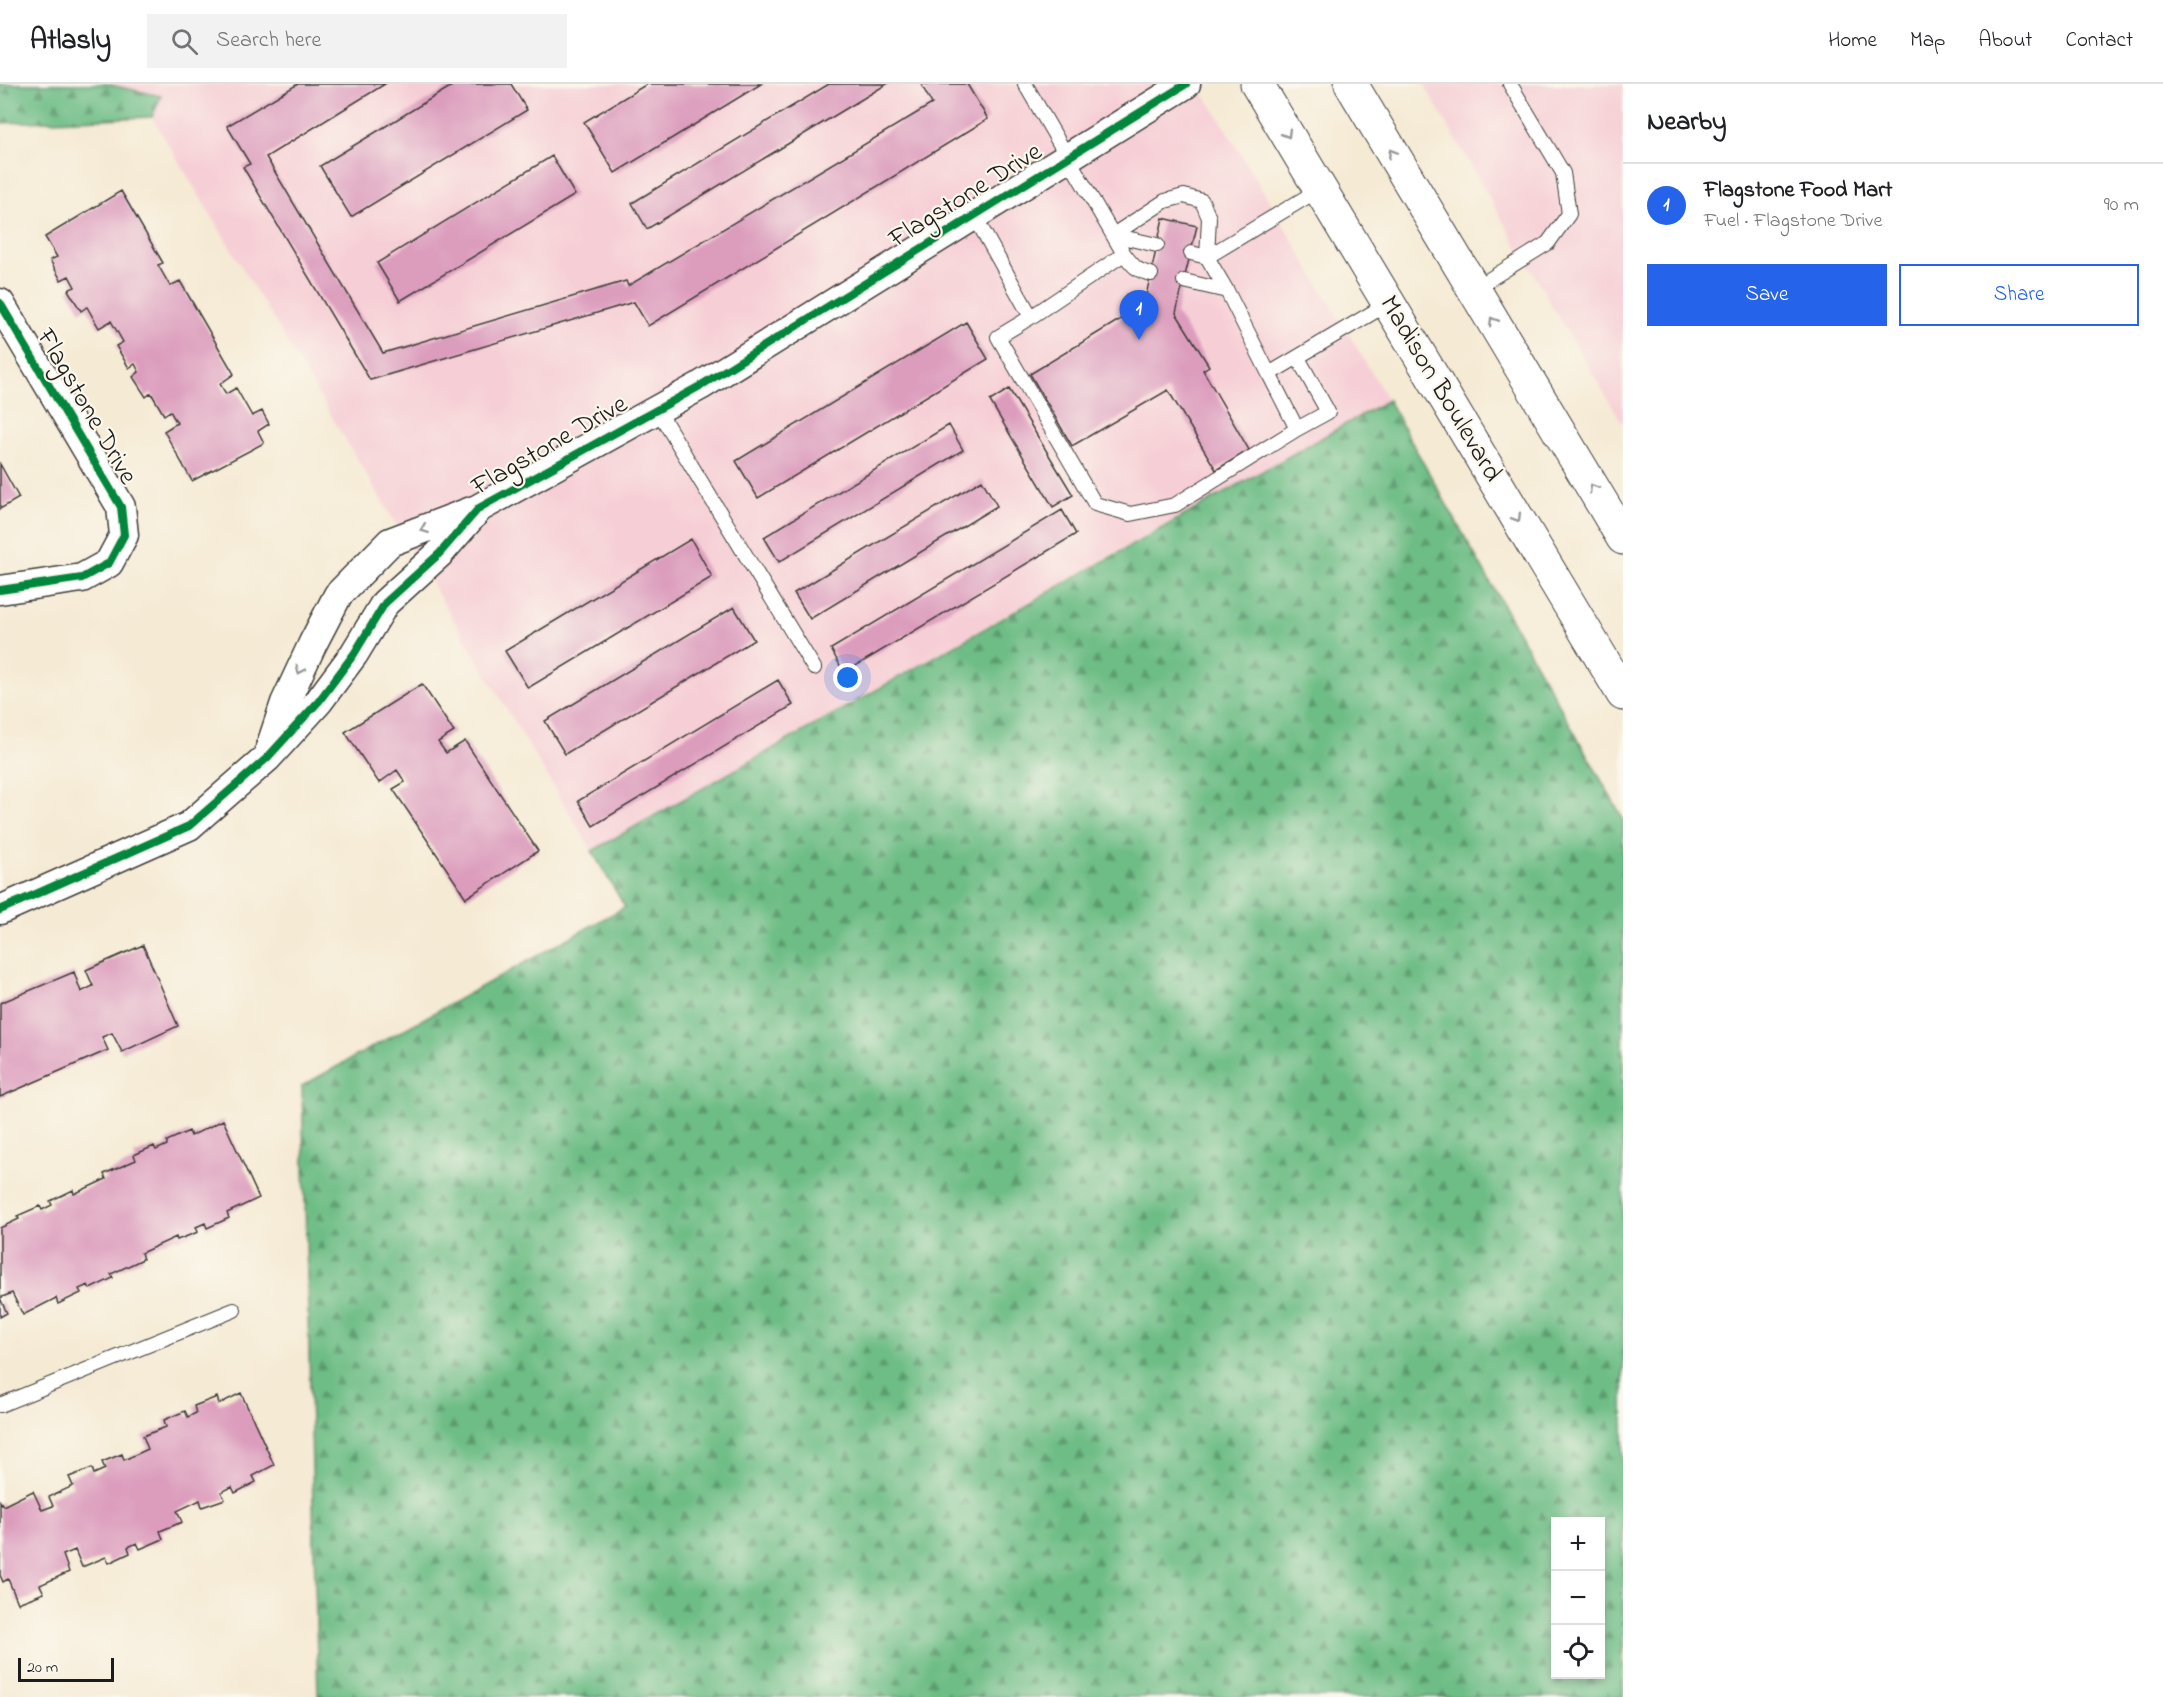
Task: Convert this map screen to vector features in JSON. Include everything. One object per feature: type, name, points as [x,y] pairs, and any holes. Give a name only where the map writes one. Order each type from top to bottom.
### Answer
[{"type":"main road","name":"Madison Boulevard","points":[[1257,84],[1623,694]]},
{"type":"main road","points":[[1351,84],[1623,538]]},
{"type":"street","name":"Flagstone Drive","points":[[0,910],[189,826],[267,758],[326,692],[354,654],[385,603],[439,554],[478,508],[700,386],[1186,84]]},
{"type":"street","name":"Flagstone Drive","points":[[0,303],[121,507],[124,535],[109,563],[82,578],[0,590]]},
{"type":"street","points":[[267,758],[285,703],[312,643],[338,595],[390,542],[478,508]]},
{"type":"lane","points":[[1025,84],[1124,254],[1134,267],[1141,272],[1151,274]]},
{"type":"lane","points":[[1474,289],[1548,243],[1569,214],[1563,173],[1510,84]]},
{"type":"lane","points":[[1191,253],[1207,257],[1320,189]]},
{"type":"lane","points":[[1113,235],[1165,201],[1184,196],[1202,201],[1209,218],[1207,257],[1227,291],[1297,429]]},
{"type":"lane","points":[[974,215],[1031,317]]},
{"type":"lane","points":[[1113,235],[1157,245]]},
{"type":"lane","points":[[1124,254],[998,337],[1095,504],[1130,514],[1175,505],[1328,412],[1298,358]]},
{"type":"lane","points":[[1184,281],[1227,291]]},
{"type":"lane","points":[[1269,374],[1389,303]]},
{"type":"lane","points":[[657,410],[814,668]]},
{"type":"lane","points":[[0,1405],[234,1310]]},
{"type":"shaded area","points":[[106,84],[1195,84],[1214,109],[1388,400],[1114,553],[592,851],[152,117],[161,96]]},
{"type":"shaded area","points":[[1424,84],[1623,84],[1623,424],[1555,311]]},
{"type":"green space","points":[[0,84],[106,84],[161,96],[152,117],[0,123]]},
{"type":"green space","points":[[1388,400],[1623,819],[1623,1697],[318,1697],[302,1086],[625,907],[592,851]]},
{"type":"building","points":[[298,84],[385,84],[266,157],[383,353],[626,281],[628,286],[932,104],[921,84],[967,84],[988,119],[648,326],[634,302],[370,380],[243,167],[250,164],[227,126]]},
{"type":"building","points":[[455,84],[511,84],[527,110],[351,217],[320,166]]},
{"type":"building","points":[[647,84],[761,84],[615,173],[584,122]]},
{"type":"building","points":[[829,84],[887,84],[647,229],[632,203]]},
{"type":"building","points":[[552,156],[575,195],[400,301],[377,263]]},
{"type":"building","points":[[121,191],[163,263],[158,265],[170,286],[180,281],[234,374],[220,384],[226,394],[236,388],[252,416],[262,411],[269,424],[258,431],[264,443],[192,481],[164,431],[177,423],[170,411],[164,415],[151,393],[146,397],[133,377],[139,372],[135,364],[129,368],[116,346],[123,342],[111,321],[99,328],[87,307],[81,311],[68,290],[75,287],[69,276],[61,280],[50,260],[57,257],[45,237]]},
{"type":"building","points":[[1163,218],[1197,226],[1176,313],[1209,366],[1203,370],[1249,450],[1216,470],[1168,390],[1072,446],[1030,374],[1144,305]]},
{"type":"building","points":[[966,322],[988,359],[758,498],[736,461]]},
{"type":"building","points":[[1009,389],[1073,495],[1053,507],[990,401]]},
{"type":"building","points":[[949,425],[963,450],[779,562],[764,537]]},
{"type":"building","points":[[0,464],[19,498],[0,509]]},
{"type":"building","points":[[982,480],[997,506],[810,619],[794,593]]},
{"type":"building","points":[[1062,510],[1076,534],[844,673],[831,649]]},
{"type":"building","points":[[691,539],[712,577],[528,688],[505,651]]},
{"type":"building","points":[[734,607],[754,640],[565,754],[545,721]]},
{"type":"building","points":[[778,680],[793,705],[593,826],[578,801]]},
{"type":"building","points":[[422,684],[454,732],[438,742],[446,753],[465,741],[538,851],[466,898],[393,789],[405,782],[397,770],[379,783],[345,732]]},
{"type":"building","points":[[143,945],[178,1026],[122,1052],[112,1033],[102,1037],[108,1050],[0,1097],[0,1003],[74,972],[81,992],[93,986],[86,970]]},
{"type":"building","points":[[223,1120],[259,1198],[227,1213],[229,1218],[207,1228],[205,1223],[196,1227],[198,1232],[177,1240],[176,1237],[141,1253],[143,1259],[111,1274],[113,1278],[90,1289],[88,1285],[79,1289],[81,1293],[58,1304],[56,1298],[23,1315],[12,1293],[0,1298],[0,1228],[19,1219],[17,1216],[40,1206],[42,1210],[52,1205],[50,1201],[73,1190],[74,1194],[106,1179],[104,1174],[136,1160],[134,1155],[154,1146],[156,1150],[167,1145],[167,1141],[189,1131],[191,1136]]},
{"type":"building","points":[[0,1298],[7,1313],[0,1317]]},
{"type":"building","points":[[241,1393],[274,1465],[253,1476],[256,1482],[235,1493],[232,1487],[221,1492],[225,1499],[202,1507],[200,1500],[177,1511],[182,1522],[160,1531],[163,1539],[140,1549],[137,1543],[128,1547],[130,1553],[109,1563],[106,1557],[82,1567],[75,1550],[63,1555],[69,1572],[40,1585],[44,1593],[18,1603],[8,1579],[3,1582],[0,1575],[0,1501],[3,1506],[33,1491],[42,1510],[53,1506],[49,1497],[73,1486],[69,1477],[92,1468],[94,1474],[105,1469],[102,1462],[122,1454],[124,1460],[148,1449],[143,1436],[166,1427],[164,1420],[185,1411],[188,1417],[196,1413],[194,1406],[217,1397],[219,1404]]},
{"type":"cycle path","points":[[0,910],[189,826],[267,758],[319,701],[354,654],[385,603],[439,554],[479,508],[700,386],[1186,84]]},
{"type":"cycle path","points":[[0,303],[121,507],[124,535],[109,563],[82,578],[0,590]]},
{"type":"place","name":"Flagstone Food Mart","points":[[1139,340]]}]
